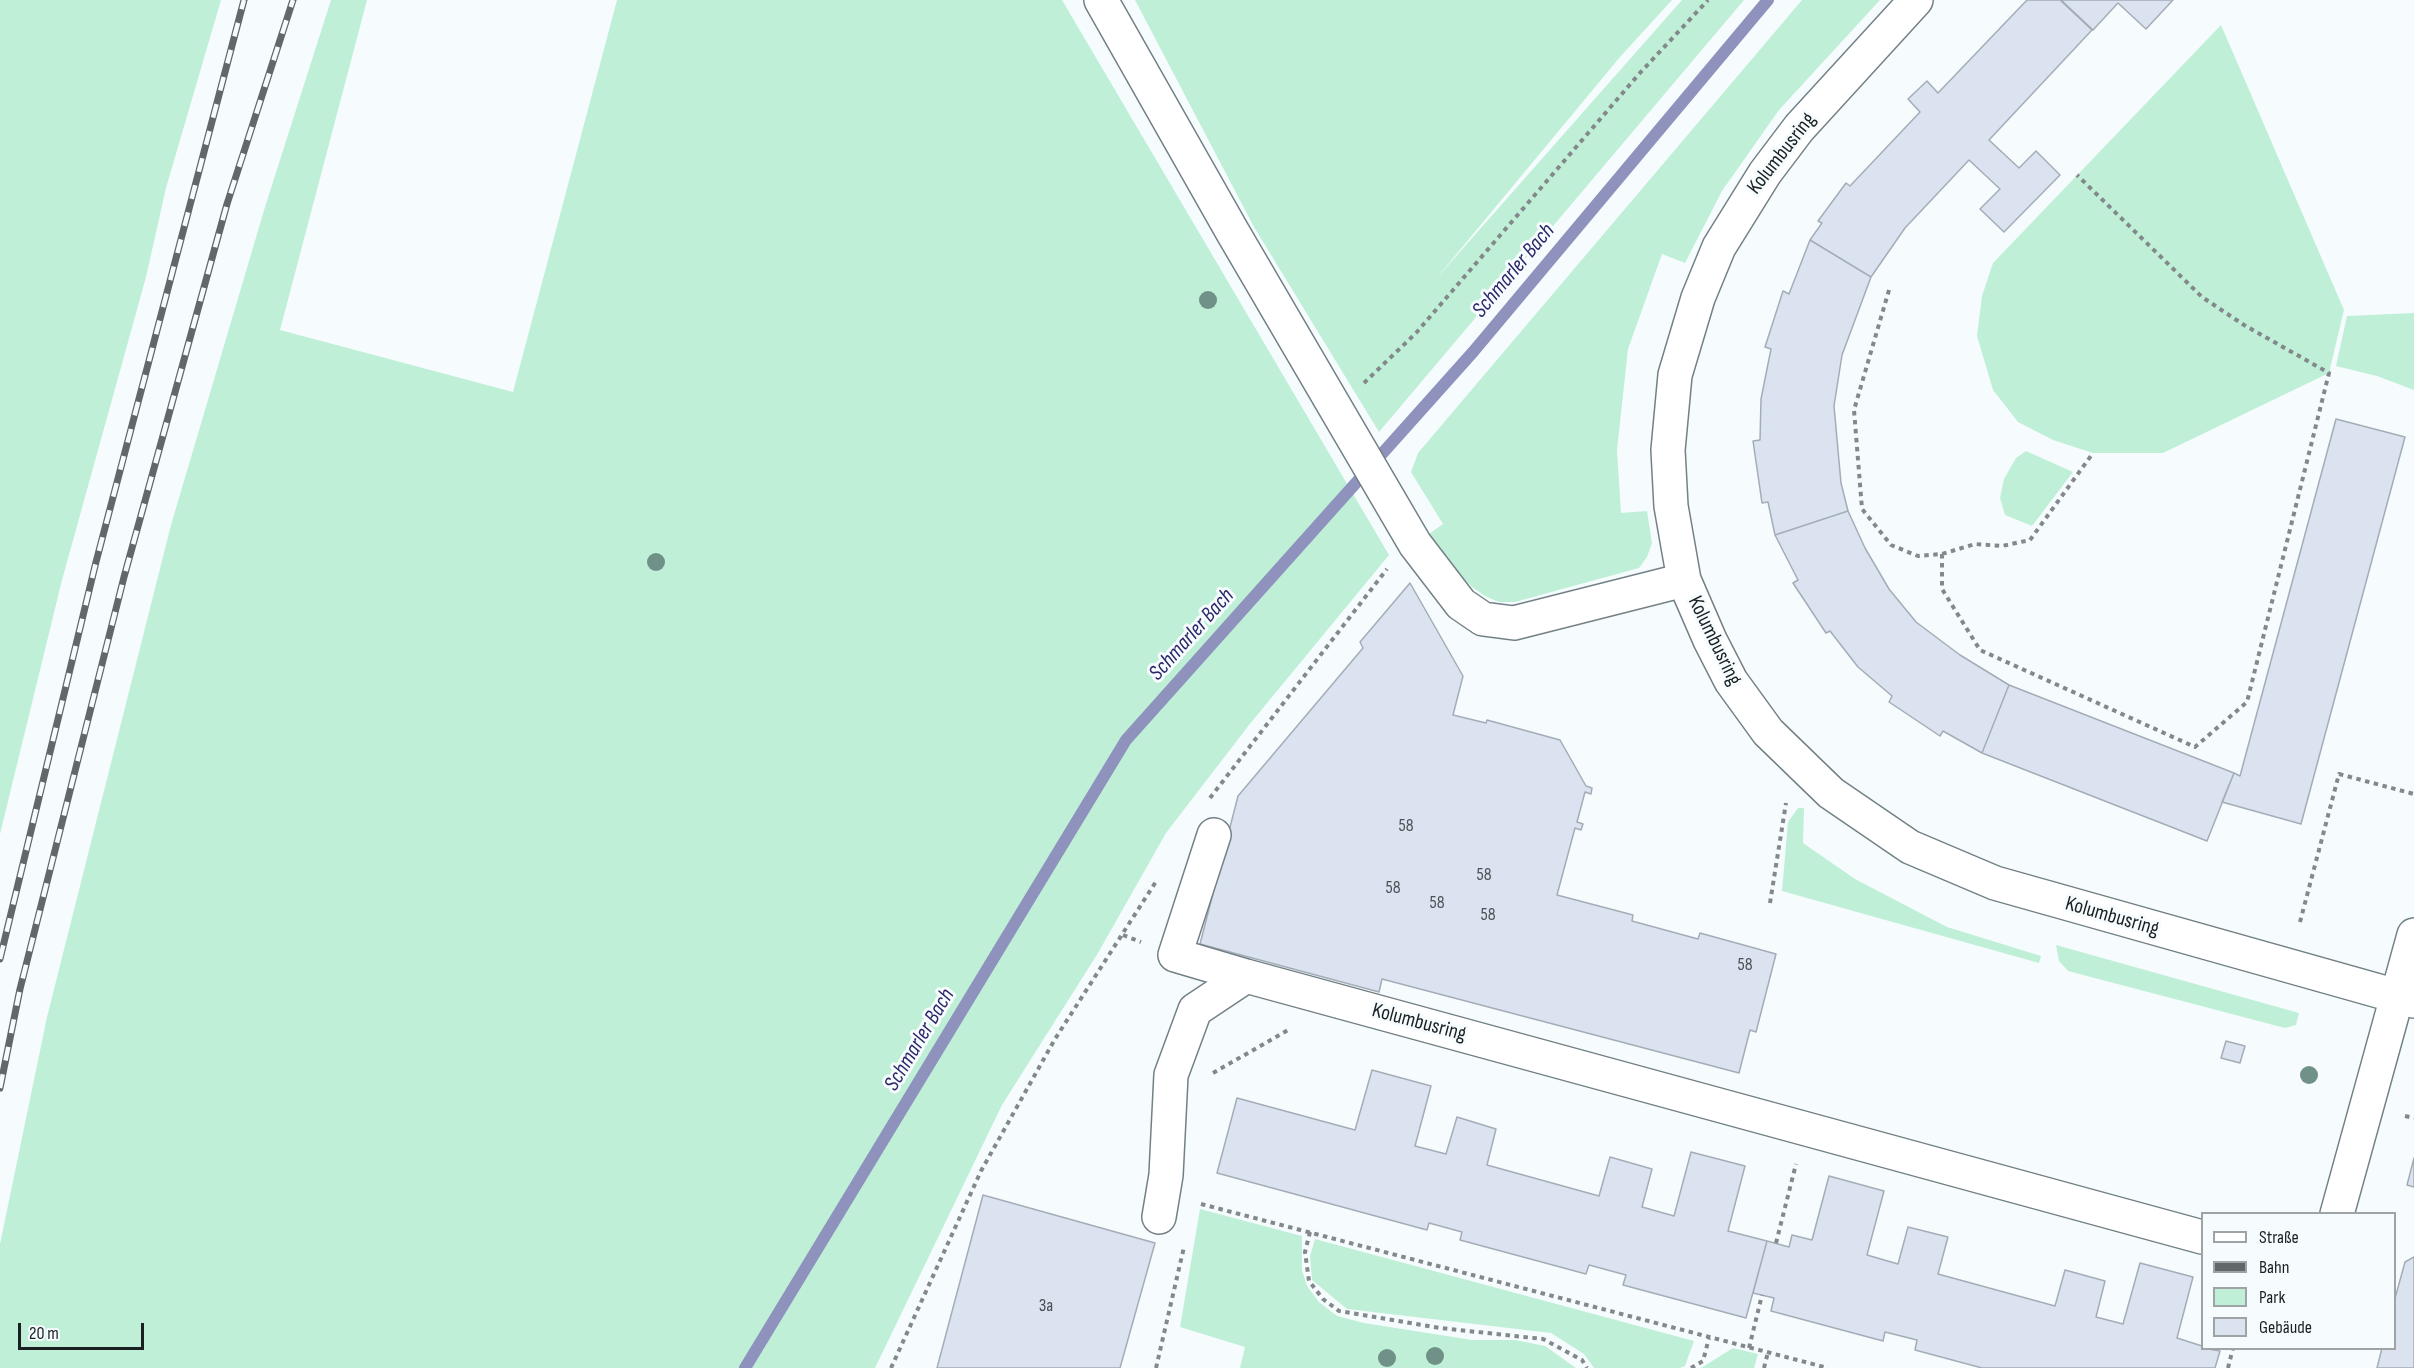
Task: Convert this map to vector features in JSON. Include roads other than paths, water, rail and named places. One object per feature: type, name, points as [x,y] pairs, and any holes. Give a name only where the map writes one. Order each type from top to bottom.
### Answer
[{"type":"street","points":[[1101,0],[1232,231],[1406,528],[1444,585],[1461,604],[1484,619],[1514,623],[1684,580]]},
{"type":"street","name":"Kolumbusring","points":[[1916,0],[1799,128],[1741,208],[1708,272],[1675,375],[1668,450],[1671,506],[1684,580],[1731,681],[1768,732],[1831,793],[1910,847],[1995,884],[2405,998]]},
{"type":"street","name":"Kolumbusring","points":[[1208,821],[1175,955],[2201,1237]]},
{"type":"street","points":[[2338,1212],[2405,998],[2414,935]]},
{"type":"street","points":[[1161,1205],[1171,1076],[1195,1010],[1246,976]]},
{"type":"waterway","name":"Schmarler Bach","points":[[745,1368],[1126,740],[1473,352],[1768,0]]},
{"type":"railway","points":[[0,959],[96,562],[244,0]]},
{"type":"railway","points":[[0,1088],[20,989],[124,577],[227,204],[293,0]]}]
